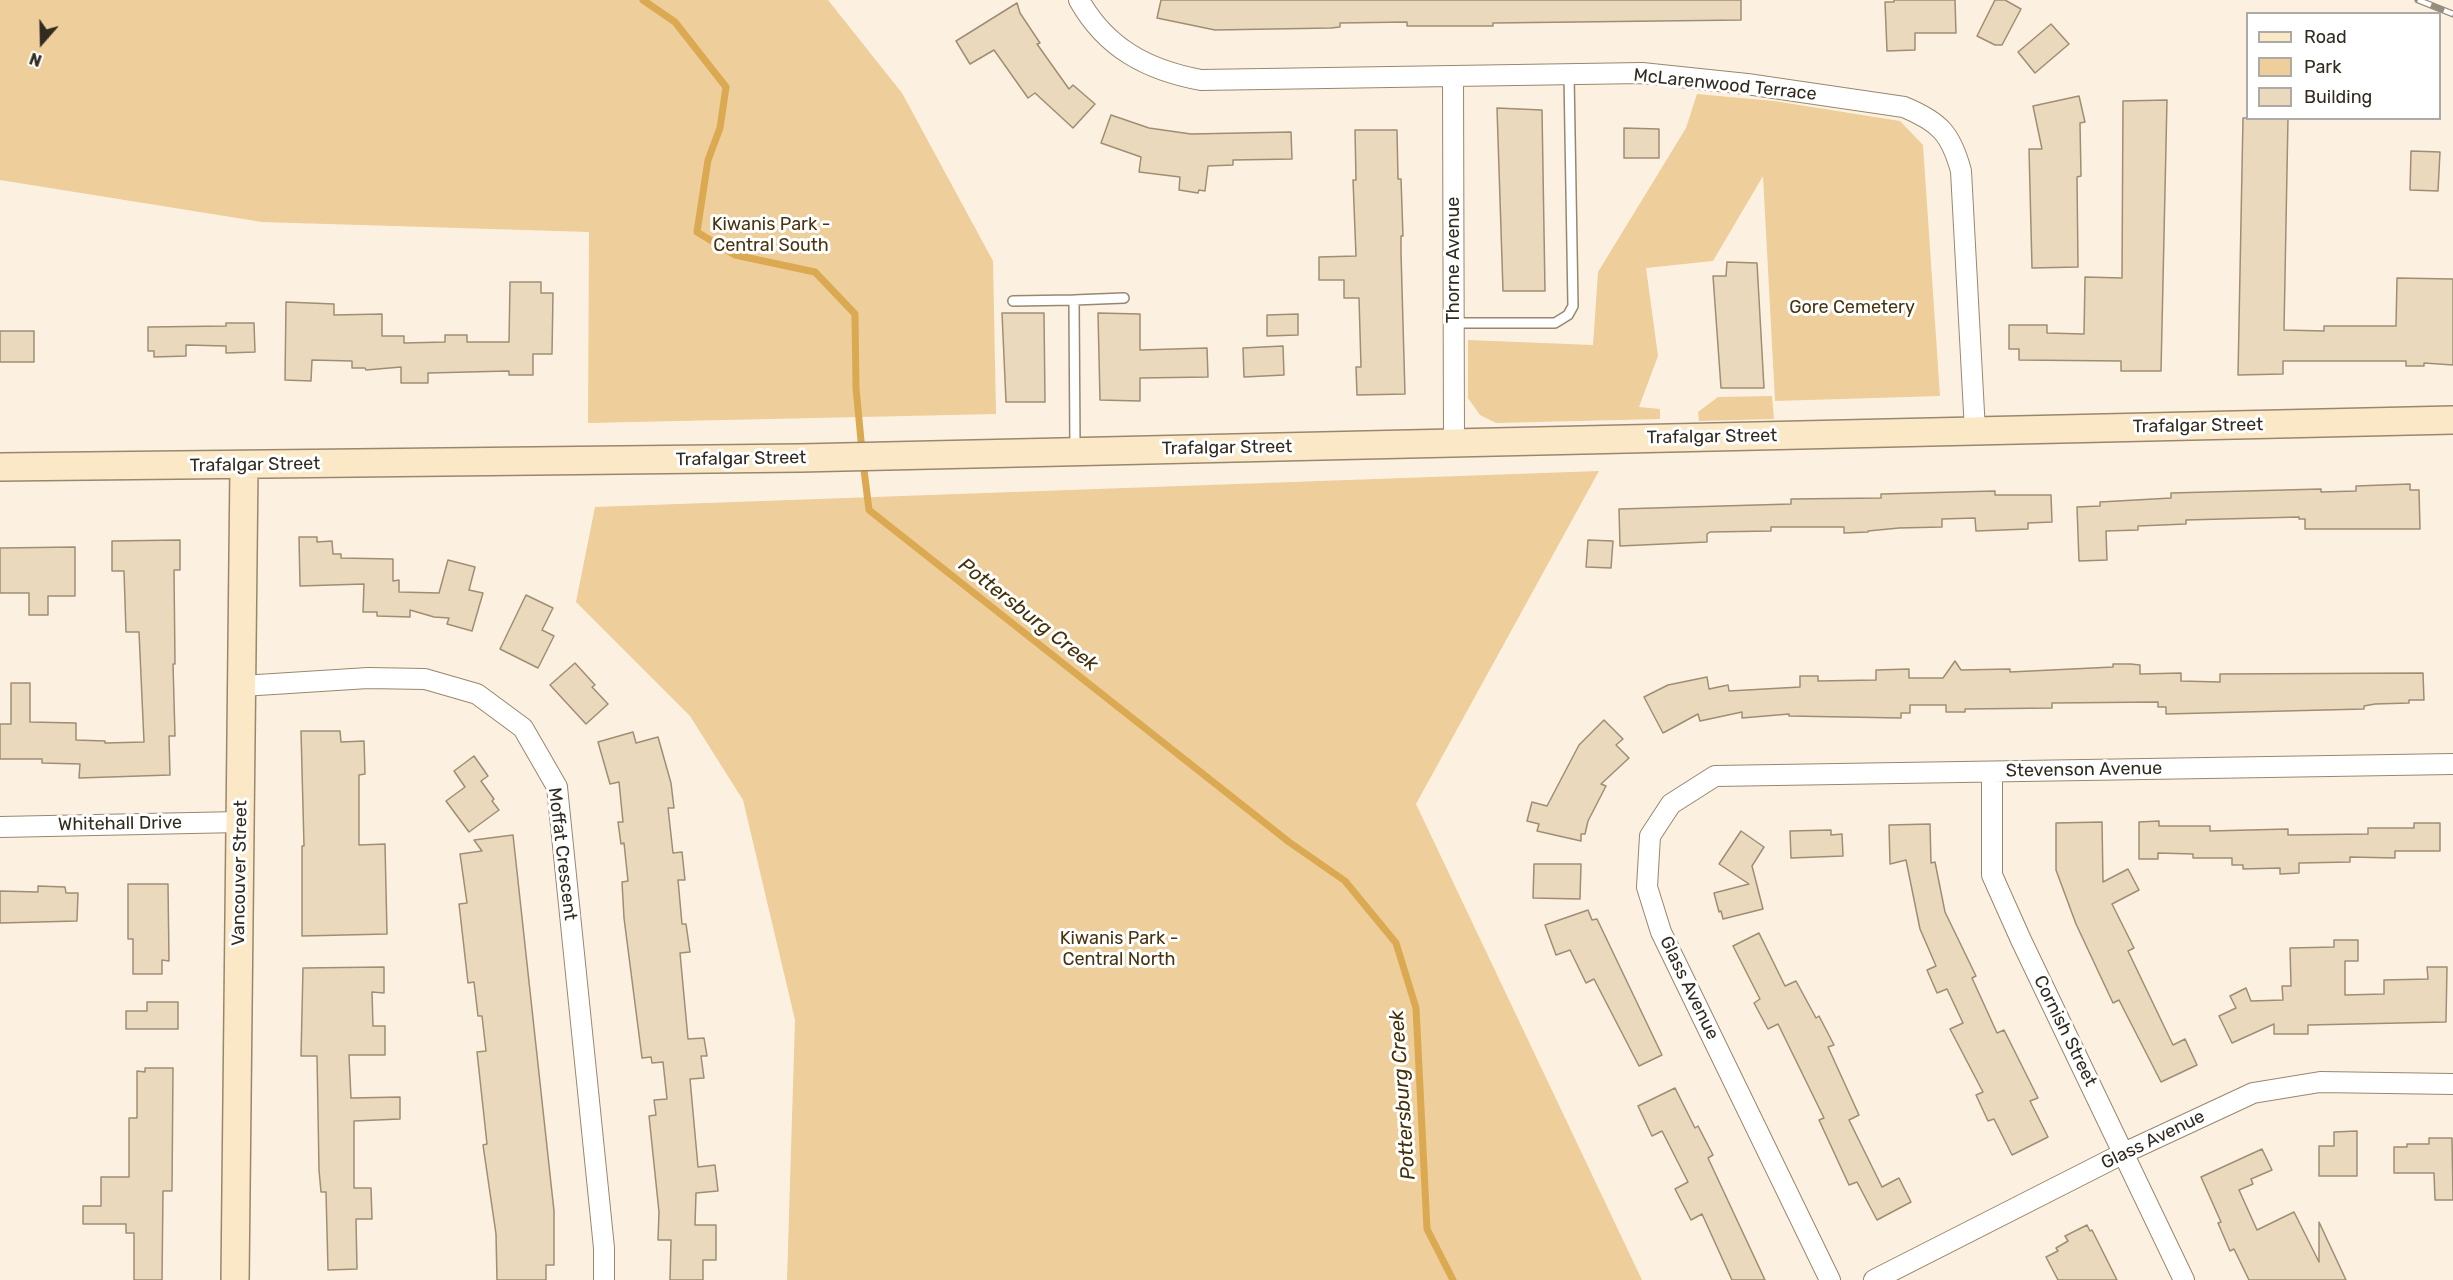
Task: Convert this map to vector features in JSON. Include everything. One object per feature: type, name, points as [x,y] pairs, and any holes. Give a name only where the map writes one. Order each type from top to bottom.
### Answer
[{"type":"main road","name":"Trafalgar Street","points":[[0,467],[800,458],[2453,420]]},
{"type":"main road","name":"Vancouver Street","points":[[235,1280],[244,466]]},
{"type":"street","name":"McLarenwood Terrace","points":[[1079,0],[1089,17],[1116,46],[1150,66],[1174,75],[1201,80],[1642,73],[1747,84],[1904,107],[1928,117],[1938,125],[1954,146],[1961,171],[1975,431]]},
{"type":"street","name":"Thorne Avenue","points":[[1453,77],[1454,442]]},
{"type":"street","name":"Moffat Crescent","points":[[242,686],[368,678],[425,679],[477,694],[523,728],[557,787],[604,1248],[604,1280]]},
{"type":"street","name":"Stevenson Avenue","points":[[1715,776],[2453,764]]},
{"type":"street","name":"Cornish Street","points":[[1992,772],[1992,875],[2020,940],[2184,1280]]},
{"type":"street","name":"Glass Avenue","points":[[1715,776],[1671,804],[1650,836],[1647,887],[1661,932],[1830,1280]]},
{"type":"street","name":"Whitehall Drive","points":[[0,827],[240,822]]},
{"type":"street","name":"Glass Avenue","points":[[1874,1280],[2124,1153],[2253,1093],[2320,1082],[2453,1084]]},
{"type":"lane","points":[[1454,323],[1555,323],[1568,315],[1573,306],[1569,75]]},
{"type":"lane","points":[[1013,301],[1124,298]]},
{"type":"lane","points":[[1074,300],[1075,451]]},
{"type":"green space","name":"Kiwanis Park - Central South","points":[[0,0],[828,0],[902,93],[993,261],[996,414],[588,423],[589,232],[262,222],[0,180]]},
{"type":"green space","name":"Gore Cemetery","points":[[1697,94],[1774,101],[1900,121],[1923,145],[1940,396],[1775,401],[1763,176],[1713,261],[1646,268],[1658,356],[1639,407],[1660,409],[1660,419],[1496,423],[1480,415],[1468,398],[1468,340],[1593,345],[1598,272],[1686,128]]},
{"type":"green space","points":[[1772,396],[1774,419],[1699,421],[1698,412],[1718,397]]},
{"type":"green space","name":"Kiwanis Park - Central North","points":[[1599,471],[1416,804],[1642,1280],[787,1280],[795,1020],[743,800],[690,716],[576,602],[595,507]]},
{"type":"building","points":[[1161,0],[1741,0],[1741,20],[1493,23],[1493,26],[1407,26],[1407,22],[1340,23],[1340,27],[1331,28],[1215,30],[1157,18]]},
{"type":"building","points":[[1894,0],[1955,0],[1956,33],[1915,33],[1915,50],[1887,51],[1885,2],[1894,2]]},
{"type":"building","points":[[1995,0],[2005,0],[2021,9],[2002,45],[1995,45],[1977,36]]},
{"type":"building","points":[[1017,3],[1020,13],[1040,43],[1037,44],[1069,89],[1073,85],[1095,104],[1073,128],[1035,93],[1028,98],[994,50],[970,64],[956,41]]},
{"type":"building","points":[[2051,24],[2069,44],[2035,73],[2018,52]]},
{"type":"building","points":[[2079,96],[2085,122],[2080,123],[2081,176],[2077,177],[2078,267],[2032,268],[2029,149],[2042,149],[2033,106]]},
{"type":"building","points":[[2167,100],[2161,371],[2121,371],[2121,361],[2019,360],[2019,349],[2009,349],[2009,325],[2047,325],[2047,333],[2084,334],[2085,277],[2122,278],[2123,101]]},
{"type":"building","points":[[1497,108],[1542,110],[1545,291],[1503,291]]},
{"type":"building","points":[[1111,115],[1149,128],[1191,134],[1291,132],[1292,159],[1233,160],[1233,165],[1208,166],[1205,191],[1199,190],[1198,193],[1179,190],[1180,177],[1139,172],[1141,157],[1101,143]]},
{"type":"building","points":[[2243,118],[2246,120],[2288,120],[2284,330],[2324,331],[2324,326],[2396,326],[2397,278],[2453,279],[2453,365],[2424,363],[2424,366],[2406,366],[2406,361],[2283,361],[2283,374],[2238,375]]},
{"type":"building","points":[[1624,128],[1659,129],[1659,158],[1624,158]]},
{"type":"building","points":[[1355,130],[1397,130],[1403,236],[1401,236],[1401,253],[1405,394],[1357,395],[1356,367],[1361,367],[1359,298],[1344,298],[1344,280],[1319,280],[1319,257],[1356,256],[1353,180],[1356,180]]},
{"type":"building","points":[[2411,151],[2440,152],[2438,191],[2410,190]]},
{"type":"building","points":[[1727,262],[1757,263],[1764,388],[1721,388],[1713,276],[1726,276]]},
{"type":"building","points":[[510,282],[541,282],[541,293],[553,293],[552,354],[533,354],[533,375],[509,375],[509,371],[428,373],[428,383],[401,383],[401,367],[366,370],[365,368],[352,368],[352,361],[312,360],[311,381],[285,380],[286,302],[334,304],[334,315],[382,314],[382,336],[404,336],[404,343],[445,342],[445,335],[467,335],[467,342],[509,342]]},
{"type":"building","points":[[1002,313],[1044,313],[1045,402],[1006,402]]},
{"type":"building","points":[[1098,313],[1140,314],[1140,350],[1207,348],[1208,377],[1140,378],[1140,401],[1100,400]]},
{"type":"building","points":[[1298,314],[1298,335],[1267,336],[1267,315]]},
{"type":"building","points":[[226,323],[254,323],[255,352],[226,353],[226,346],[186,345],[186,356],[154,357],[154,351],[148,351],[148,327],[226,326]]},
{"type":"building","points":[[0,331],[34,331],[34,362],[0,362]]},
{"type":"building","points":[[1283,346],[1284,375],[1244,377],[1243,348]]},
{"type":"building","points":[[2410,484],[2410,490],[2419,490],[2420,529],[2305,529],[2305,519],[2299,519],[2299,517],[2186,520],[2186,524],[2138,526],[2138,530],[2106,531],[2107,560],[2079,561],[2077,507],[2100,506],[2100,502],[2171,498],[2171,493],[2321,489],[2321,492],[2356,491],[2356,486]]},
{"type":"building","points":[[1995,491],[1995,495],[2051,495],[2052,522],[2028,523],[2028,529],[1976,531],[1975,518],[1942,519],[1942,527],[1899,528],[1868,532],[1844,533],[1844,527],[1771,527],[1771,531],[1710,532],[1707,534],[1707,542],[1620,546],[1619,509],[1791,504],[1791,499],[1881,498],[1881,494]]},
{"type":"building","points":[[299,537],[317,537],[317,542],[332,541],[333,554],[341,554],[341,558],[393,559],[393,581],[399,580],[399,592],[439,593],[448,560],[475,567],[469,590],[483,593],[472,631],[447,624],[449,618],[434,617],[410,610],[410,617],[377,616],[377,612],[363,612],[364,584],[300,586]]},
{"type":"building","points":[[180,540],[180,570],[174,570],[175,736],[169,736],[170,775],[79,778],[80,764],[42,763],[42,759],[0,759],[0,724],[11,724],[11,683],[30,683],[30,722],[76,723],[76,740],[105,741],[105,743],[144,742],[139,632],[126,632],[124,571],[112,571],[112,541]]},
{"type":"building","points":[[1588,540],[1613,541],[1611,568],[1586,567]]},
{"type":"building","points":[[75,547],[75,596],[48,596],[48,615],[29,615],[29,593],[0,593],[0,548]]},
{"type":"building","points":[[526,595],[553,608],[542,630],[554,636],[538,668],[500,649]]},
{"type":"building","points":[[1955,661],[1961,670],[2010,669],[2010,672],[2113,667],[2113,664],[2131,664],[2140,665],[2140,674],[2181,673],[2181,681],[2220,682],[2220,674],[2423,673],[2424,700],[2375,704],[2364,706],[2364,709],[2166,714],[2166,707],[2158,707],[2158,702],[2052,703],[2052,708],[1965,709],[1965,712],[1946,712],[1946,705],[1910,705],[1910,713],[1901,713],[1901,718],[1789,716],[1789,714],[1742,718],[1742,712],[1700,721],[1698,714],[1663,733],[1644,697],[1668,685],[1707,677],[1709,689],[1728,685],[1729,691],[1800,687],[1800,676],[1818,676],[1818,681],[1876,680],[1876,670],[1909,669],[1909,678],[1943,678]]},
{"type":"building","points":[[575,663],[595,685],[592,687],[608,704],[586,724],[550,685]]},
{"type":"building","points":[[1604,720],[1623,739],[1616,745],[1629,758],[1601,784],[1606,786],[1588,821],[1585,834],[1581,834],[1581,841],[1537,831],[1539,824],[1527,821],[1532,802],[1547,806],[1579,745]]},
{"type":"building","points":[[301,731],[340,731],[341,742],[364,741],[365,774],[359,775],[359,845],[385,844],[387,934],[302,936],[302,846],[304,846]]},
{"type":"building","points":[[633,732],[636,743],[658,737],[671,783],[674,808],[668,808],[673,853],[682,852],[685,880],[678,880],[682,924],[686,924],[690,952],[680,953],[688,1039],[704,1038],[707,1056],[701,1056],[704,1078],[690,1079],[698,1167],[715,1165],[718,1191],[696,1193],[695,1225],[716,1225],[716,1260],[703,1260],[703,1280],[670,1280],[671,1240],[658,1240],[659,1212],[649,1116],[656,1115],[654,1100],[667,1099],[663,1062],[652,1063],[651,1057],[642,1058],[624,918],[622,882],[628,881],[624,843],[621,844],[618,822],[623,822],[619,782],[610,784],[598,742]]},
{"type":"building","points":[[474,756],[488,776],[481,781],[499,810],[469,832],[446,801],[465,787],[454,771]]},
{"type":"building","points":[[2159,821],[2159,826],[2210,826],[2210,831],[2288,829],[2288,835],[2368,834],[2368,828],[2414,828],[2414,823],[2440,823],[2440,851],[2395,851],[2395,858],[2350,857],[2350,862],[2299,863],[2299,873],[2280,874],[2280,868],[2243,869],[2243,865],[2232,865],[2232,858],[2193,858],[2193,854],[2158,853],[2158,859],[2139,859],[2139,822]]},
{"type":"building","points":[[2102,822],[2103,882],[2128,869],[2139,890],[2112,904],[2134,948],[2128,951],[2173,1045],[2185,1039],[2197,1065],[2161,1082],[2119,1000],[2113,1003],[2076,924],[2056,870],[2056,823]]},
{"type":"building","points":[[1930,824],[1931,863],[1935,862],[1945,912],[1976,976],[1972,978],[1997,1033],[2004,1030],[2038,1098],[2030,1101],[2048,1137],[2012,1155],[1994,1119],[1988,1121],[1976,1095],[1983,1092],[1950,1029],[1963,1023],[1947,989],[1937,993],[1927,970],[1936,966],[1920,929],[1906,860],[1890,864],[1889,825]]},
{"type":"building","points":[[1831,830],[1831,835],[1842,834],[1843,856],[1791,858],[1790,831]]},
{"type":"building","points":[[1741,831],[1764,847],[1752,866],[1763,909],[1723,919],[1714,893],[1749,884],[1719,864]]},
{"type":"building","points":[[513,835],[554,1211],[554,1265],[546,1265],[546,1280],[497,1280],[496,1234],[483,1145],[487,1144],[477,1052],[486,1051],[482,1016],[478,1016],[474,982],[468,983],[459,904],[467,903],[460,854],[482,851],[474,840]]},
{"type":"building","points":[[1534,864],[1581,864],[1580,899],[1533,898]]},
{"type":"building","points":[[128,884],[168,884],[169,961],[162,960],[162,974],[133,974],[133,939],[128,939]]},
{"type":"building","points":[[38,886],[65,887],[66,893],[78,893],[77,921],[0,923],[0,891],[38,892]]},
{"type":"building","points":[[1588,910],[1592,920],[1597,919],[1662,1055],[1639,1066],[1594,979],[1586,983],[1570,950],[1556,955],[1545,925]]},
{"type":"building","points":[[1759,933],[1785,986],[1796,981],[1816,1018],[1819,1016],[1834,1045],[1828,1047],[1859,1115],[1849,1120],[1882,1187],[1899,1178],[1911,1202],[1877,1220],[1857,1182],[1849,1185],[1819,1120],[1824,1118],[1778,1024],[1768,1029],[1754,1003],[1760,999],[1733,946]]},
{"type":"building","points":[[2334,940],[2358,940],[2358,961],[2345,961],[2345,995],[2384,994],[2384,980],[2428,979],[2427,967],[2447,967],[2446,1022],[2308,1025],[2308,1034],[2274,1034],[2274,1024],[2232,1043],[2219,1016],[2236,1008],[2230,996],[2246,988],[2251,1001],[2283,1000],[2282,986],[2291,986],[2290,948],[2334,947]]},
{"type":"building","points":[[384,967],[384,993],[372,992],[373,1026],[385,1026],[385,1055],[349,1055],[351,1098],[400,1097],[400,1119],[354,1121],[354,1188],[371,1188],[372,1219],[356,1219],[357,1269],[328,1270],[326,1192],[321,1192],[319,1170],[317,1056],[301,1056],[303,968]]},
{"type":"building","points":[[147,1002],[178,1002],[178,1029],[126,1029],[126,1011],[147,1011]]},
{"type":"building","points":[[145,1068],[173,1068],[172,1191],[163,1191],[162,1280],[134,1280],[134,1233],[126,1233],[126,1224],[83,1224],[83,1206],[101,1206],[101,1177],[129,1177],[129,1118],[137,1118],[137,1071],[145,1072]]},
{"type":"building","points":[[1675,1088],[1695,1128],[1698,1126],[1713,1155],[1708,1158],[1765,1280],[1732,1280],[1702,1214],[1691,1220],[1675,1189],[1688,1182],[1662,1131],[1652,1136],[1638,1106]]},
{"type":"building","points":[[2357,1131],[2357,1176],[2319,1176],[2319,1146],[2334,1146],[2334,1132]]},
{"type":"building","points":[[2429,1138],[2452,1138],[2453,1200],[2435,1200],[2434,1173],[2394,1173],[2394,1147],[2407,1147],[2407,1144],[2429,1144]]},
{"type":"building","points":[[2262,1149],[2272,1170],[2251,1179],[2253,1184],[2239,1190],[2257,1230],[2294,1212],[2319,1262],[2319,1222],[2346,1280],[2249,1280],[2234,1249],[2230,1251],[2218,1223],[2221,1222],[2201,1177]]},
{"type":"building","points":[[2087,1225],[2090,1231],[2092,1230],[2117,1280],[2058,1280],[2046,1257],[2058,1251],[2056,1248],[2068,1241],[2065,1236]]},
{"type":"waterway","name":"Pottersburg Creek","points":[[643,0],[675,22],[726,87],[720,128],[708,160],[697,232],[735,255],[815,272],[855,314],[856,388],[862,451]]},
{"type":"waterway","name":"Pottersburg Creek","points":[[863,462],[869,510],[1289,842],[1345,881],[1396,943],[1416,1008],[1427,1229],[1453,1280]]},
{"type":"railway","points":[[2418,0],[2453,14]]}]
